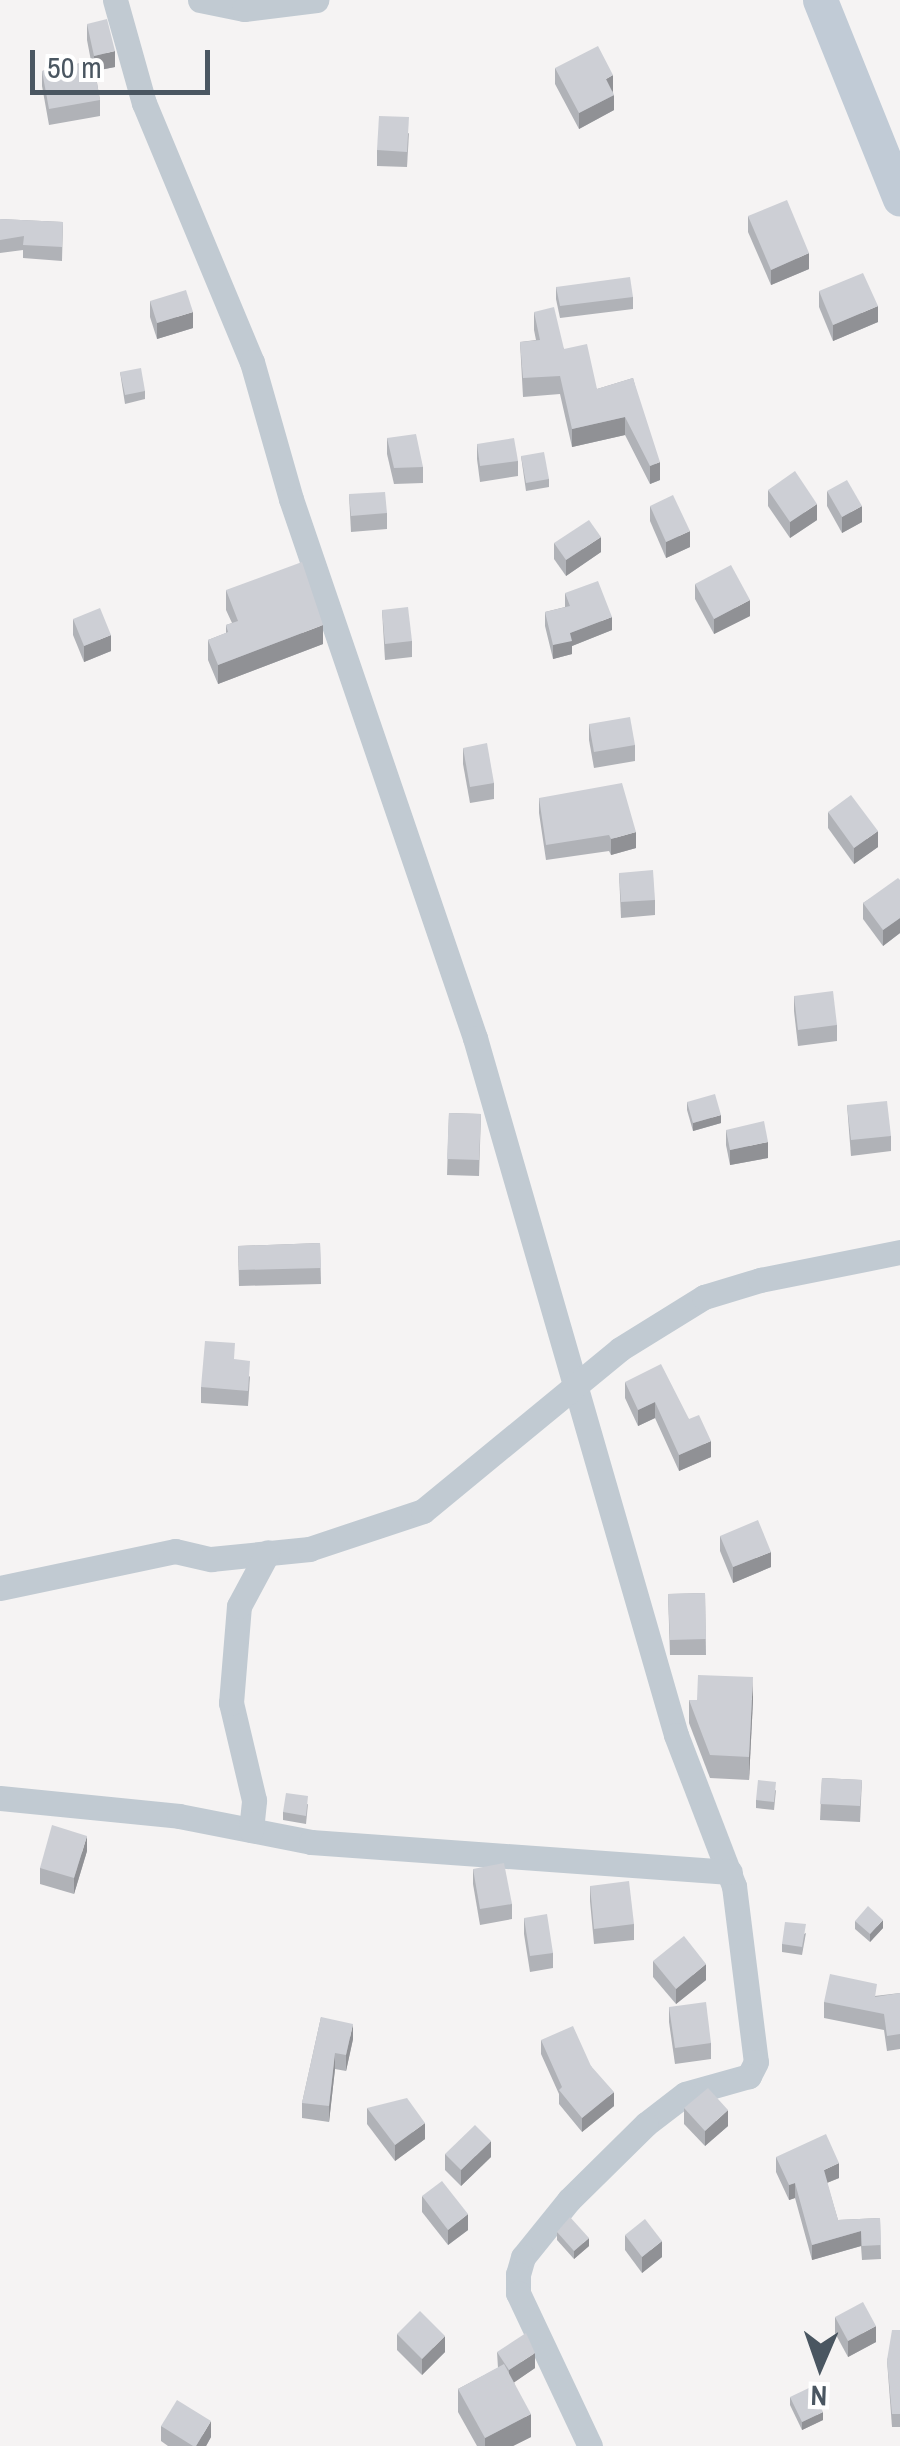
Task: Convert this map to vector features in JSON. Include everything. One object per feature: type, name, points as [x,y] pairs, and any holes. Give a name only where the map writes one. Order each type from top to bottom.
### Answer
[{"type":"street","points":[[115,0],[144,103],[252,362],[291,499],[476,1038],[576,1384],[604,1496],[655,1650],[676,1735],[730,1872],[748,1974],[756,2062],[749,2076],[685,2094],[646,2124],[544,2229],[523,2257],[518,2274],[518,2293],[590,2446]]},
{"type":"street","points":[[200,0],[244,9],[316,0]]},
{"type":"street","points":[[820,0],[900,199]]},
{"type":"street","points":[[0,1588],[175,1552],[211,1559],[309,1549],[423,1511],[620,1349],[704,1297],[760,1280],[900,1252]]},
{"type":"street","points":[[251,1830],[254,1800],[230,1703],[239,1606],[268,1552]]},
{"type":"street","points":[[0,1798],[180,1816],[311,1842],[730,1872]]},
{"type":"building","points":[[107,19],[115,51],[94,56],[87,24]]},
{"type":"building","points":[[598,46],[613,75],[606,79],[614,95],[579,113],[555,68]]},
{"type":"building","points":[[93,61],[100,100],[49,109],[42,71]]},
{"type":"building","points":[[379,116],[409,117],[407,152],[377,150]]},
{"type":"building","points":[[787,200],[809,253],[771,270],[748,216]]},
{"type":"building","points":[[0,219],[63,222],[62,247],[23,245],[24,236],[0,240]]},
{"type":"building","points":[[863,273],[878,306],[833,325],[819,291]]},
{"type":"building","points":[[630,277],[633,297],[560,306],[556,287]]},
{"type":"building","points":[[186,290],[193,312],[157,323],[150,301]]},
{"type":"building","points":[[554,307],[564,349],[587,344],[597,389],[633,378],[660,462],[650,466],[625,417],[572,429],[560,376],[523,378],[520,342],[540,340],[534,312]]},
{"type":"building","points":[[141,368],[145,391],[125,395],[120,372]]},
{"type":"building","points":[[416,434],[423,467],[394,468],[387,438]]},
{"type":"building","points":[[514,438],[518,461],[480,466],[477,444]]},
{"type":"building","points":[[544,452],[549,479],[526,483],[521,456]]},
{"type":"building","points":[[795,471],[817,504],[790,522],[768,490]]},
{"type":"building","points":[[847,480],[862,506],[842,517],[827,491]]},
{"type":"building","points":[[385,492],[387,513],[351,516],[349,494]]},
{"type":"building","points":[[673,495],[690,531],[666,542],[650,506]]},
{"type":"building","points":[[589,520],[601,537],[566,560],[554,543]]},
{"type":"building","points":[[302,562],[323,625],[218,665],[208,640],[228,632],[226,625],[238,621],[226,590]]},
{"type":"building","points":[[731,565],[750,600],[714,619],[695,584]]},
{"type":"building","points":[[598,581],[612,617],[570,633],[572,641],[553,645],[545,612],[570,606],[565,593]]},
{"type":"building","points":[[408,607],[412,641],[385,644],[382,610]]},
{"type":"building","points":[[100,608],[111,635],[84,646],[73,619]]},
{"type":"building","points":[[630,717],[635,745],[594,752],[589,724]]},
{"type":"building","points":[[487,743],[494,783],[470,787],[463,748]]},
{"type":"building","points":[[622,783],[636,832],[611,839],[609,835],[546,845],[539,798]]},
{"type":"building","points":[[851,795],[878,831],[854,848],[828,812]]},
{"type":"building","points":[[653,870],[655,900],[621,902],[619,873]]},
{"type":"building","points":[[898,878],[900,918],[883,930],[863,903]]},
{"type":"building","points":[[833,991],[837,1025],[798,1030],[794,996]]},
{"type":"building","points":[[715,1094],[721,1115],[693,1123],[687,1102]]},
{"type":"building","points":[[887,1101],[891,1136],[851,1140],[847,1105]]},
{"type":"building","points":[[449,1113],[481,1114],[479,1160],[447,1159]]},
{"type":"building","points":[[764,1121],[768,1142],[730,1150],[726,1130]]},
{"type":"building","points":[[320,1243],[321,1268],[239,1270],[238,1246]]},
{"type":"building","points":[[205,1341],[235,1343],[234,1359],[250,1361],[248,1391],[201,1387]]},
{"type":"building","points":[[661,1364],[689,1419],[699,1415],[711,1441],[679,1455],[655,1402],[638,1410],[625,1382]]},
{"type":"building","points":[[758,1520],[771,1552],[733,1567],[720,1536]]},
{"type":"building","points":[[705,1593],[706,1639],[670,1640],[668,1594]]},
{"type":"building","points":[[698,1675],[753,1677],[749,1757],[710,1755],[689,1700],[697,1700]]},
{"type":"building","points":[[822,1778],[862,1780],[860,1806],[820,1804]]},
{"type":"building","points":[[758,1780],[776,1782],[774,1802],[756,1800]]},
{"type":"building","points":[[286,1793],[308,1796],[306,1816],[283,1812]]},
{"type":"building","points":[[52,1825],[87,1836],[74,1878],[40,1868]]},
{"type":"building","points":[[504,1863],[512,1904],[480,1909],[473,1869]]},
{"type":"building","points":[[629,1881],[634,1924],[594,1929],[590,1886]]},
{"type":"building","points":[[868,1906],[883,1920],[870,1934],[855,1921]]},
{"type":"building","points":[[547,1914],[553,1953],[530,1956],[524,1918]]},
{"type":"building","points":[[785,1922],[806,1924],[802,1947],[782,1944]]},
{"type":"building","points":[[684,1936],[706,1964],[676,1989],[653,1961]]},
{"type":"building","points":[[830,1974],[877,1984],[875,1997],[900,1993],[900,2034],[887,2036],[884,2014],[824,2002]]},
{"type":"building","points":[[706,2002],[711,2043],[675,2048],[669,2007]]},
{"type":"building","points":[[321,2017],[353,2024],[346,2055],[335,2053],[329,2106],[302,2103]]},
{"type":"building","points":[[573,2026],[591,2066],[614,2092],[582,2118],[559,2090],[562,2087],[541,2040]]},
{"type":"building","points":[[708,2088],[728,2110],[705,2131],[684,2108]]},
{"type":"building","points":[[407,2098],[425,2123],[395,2145],[367,2108]]},
{"type":"building","points":[[475,2125],[491,2141],[461,2170],[445,2154]]},
{"type":"building","points":[[826,2134],[839,2163],[824,2170],[838,2220],[880,2218],[881,2245],[862,2246],[861,2231],[812,2245],[795,2183],[789,2185],[776,2157]]},
{"type":"building","points":[[442,2181],[468,2214],[448,2230],[422,2196]]},
{"type":"building","points":[[570,2217],[589,2238],[574,2251],[557,2232]]},
{"type":"building","points":[[645,2219],[662,2241],[642,2257],[625,2235]]},
{"type":"building","points":[[863,2302],[876,2326],[848,2341],[835,2317]]},
{"type":"building","points":[[420,2311],[445,2336],[422,2359],[397,2334]]},
{"type":"building","points":[[892,2330],[900,2330],[900,2414],[892,2414],[887,2360]]},
{"type":"building","points":[[526,2333],[535,2353],[509,2370],[497,2352]]},
{"type":"building","points":[[504,2364],[531,2414],[485,2438],[458,2389]]},
{"type":"building","points":[[811,2387],[823,2412],[802,2422],[790,2397]]},
{"type":"building","points":[[177,2400],[211,2421],[196,2446],[161,2426]]}]
